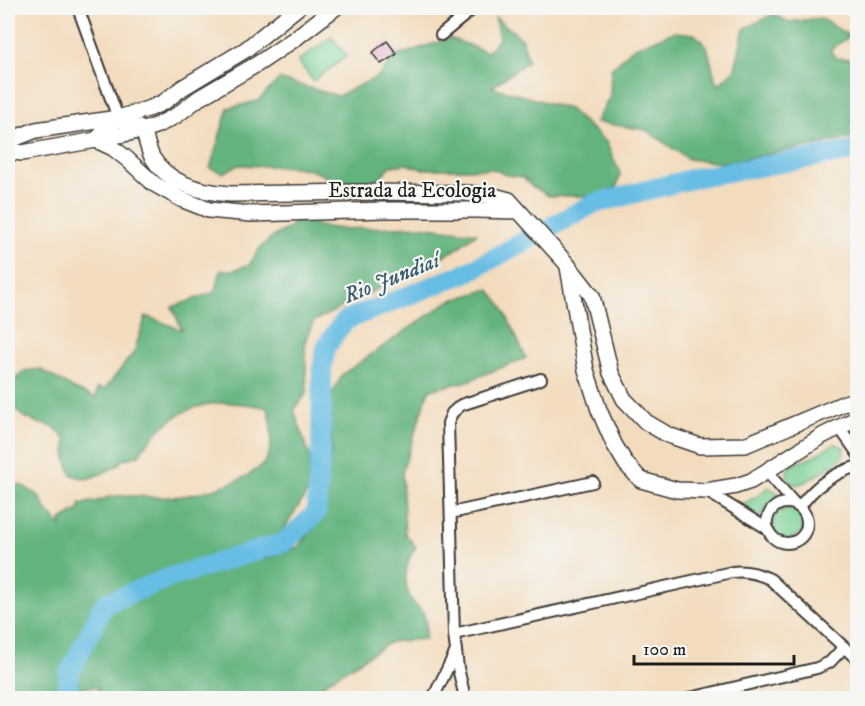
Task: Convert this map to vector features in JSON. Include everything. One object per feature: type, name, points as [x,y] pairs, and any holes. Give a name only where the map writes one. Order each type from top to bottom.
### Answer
[{"type":"street","points":[[78,8],[118,118],[143,130]]},
{"type":"street","points":[[8,141],[36,130],[118,118],[151,108],[244,50],[297,8]]},
{"type":"street","points":[[8,151],[22,153],[96,140],[159,125],[177,116],[199,98],[259,63],[335,8]]},
{"type":"street","points":[[441,34],[474,8]]},
{"type":"street","points":[[96,140],[118,118]]},
{"type":"street","name":"Estrada da Ecologia","points":[[143,130],[152,156],[164,170],[181,183],[209,192],[230,194],[466,193],[509,200],[518,211]]},
{"type":"street","name":"Estrada da Ecologia","points":[[96,140],[127,159],[154,184],[181,199],[209,210],[251,214],[395,210],[518,211]]},
{"type":"street","points":[[518,211],[567,264],[592,296],[611,374],[624,399],[646,422],[668,435],[700,446],[745,446],[858,399]]},
{"type":"street","points":[[567,264],[586,370],[598,410],[626,464],[641,480],[677,490],[706,491],[744,484],[767,472],[822,436],[858,418]]},
{"type":"street","points":[[465,699],[454,634],[448,428],[452,413],[461,405],[541,379]]},
{"type":"street","points":[[839,427],[858,454]]},
{"type":"street","points":[[798,506],[823,482],[858,466]]},
{"type":"street","points":[[706,491],[768,529],[774,539],[791,543],[805,533],[807,516],[767,472]]},
{"type":"street","points":[[451,513],[593,482]]},
{"type":"street","points":[[768,529],[768,518],[774,508],[784,503],[798,506]]},
{"type":"street","points":[[454,634],[745,571],[770,579],[858,660]]},
{"type":"street","points":[[690,699],[818,668],[830,662],[844,647]]},
{"type":"street","points":[[433,699],[456,651]]},
{"type":"green space","points":[[773,14],[789,22],[820,18],[850,36],[830,50],[836,58],[857,59],[857,137],[723,163],[688,159],[646,130],[596,122],[610,96],[611,69],[633,48],[674,32],[694,34],[707,46],[717,86],[735,69],[744,29]]},
{"type":"green space","points":[[495,17],[522,39],[528,61],[492,87],[569,109],[606,142],[620,173],[617,187],[595,196],[549,196],[530,185],[523,177],[506,175],[493,169],[421,169],[407,164],[391,166],[378,179],[362,182],[342,181],[295,167],[238,165],[223,173],[210,168],[228,108],[258,101],[279,79],[338,96],[379,76],[394,57],[450,38],[487,52],[499,39]]},
{"type":"green space","points":[[332,37],[347,56],[313,81],[298,61]]},
{"type":"green space","points":[[300,212],[318,226],[343,229],[419,226],[477,233],[455,250],[314,321],[305,342],[307,393],[294,410],[310,457],[310,488],[265,559],[298,547],[320,520],[332,448],[328,401],[343,374],[449,301],[489,289],[502,306],[526,358],[465,382],[429,390],[402,472],[405,534],[416,547],[409,559],[406,581],[412,601],[424,615],[425,639],[390,642],[326,682],[314,698],[97,698],[98,687],[53,690],[52,698],[8,697],[8,616],[13,597],[14,578],[8,543],[8,482],[23,486],[39,496],[48,512],[61,526],[61,520],[80,509],[80,504],[113,496],[181,496],[224,486],[261,466],[271,446],[268,408],[247,404],[211,404],[179,415],[152,438],[139,455],[120,461],[120,464],[87,479],[72,475],[66,459],[66,440],[54,427],[22,416],[10,403],[11,384],[24,371],[40,369],[74,389],[96,398],[97,388],[105,389],[134,352],[146,316],[182,330],[172,307],[215,292],[221,270],[234,270],[250,264],[260,248],[274,236],[290,227]]},
{"type":"green space","points":[[836,444],[843,447],[844,452],[837,461],[805,482],[796,485],[789,481],[788,468]]},
{"type":"green space","points":[[768,487],[780,496],[767,506],[760,519],[740,505],[758,496]]},
{"type":"green space","points":[[788,509],[794,510],[802,518],[802,530],[794,538],[788,539],[782,538],[774,530],[773,524],[774,518],[782,510]]},
{"type":"building","points":[[387,41],[397,54],[381,64],[372,53]]},
{"type":"waterway","name":"Rio Jundiaí","points":[[67,698],[68,676],[104,604],[171,577],[285,542],[316,513],[321,446],[322,369],[326,348],[346,320],[468,272],[593,204],[699,177],[858,150]]}]
